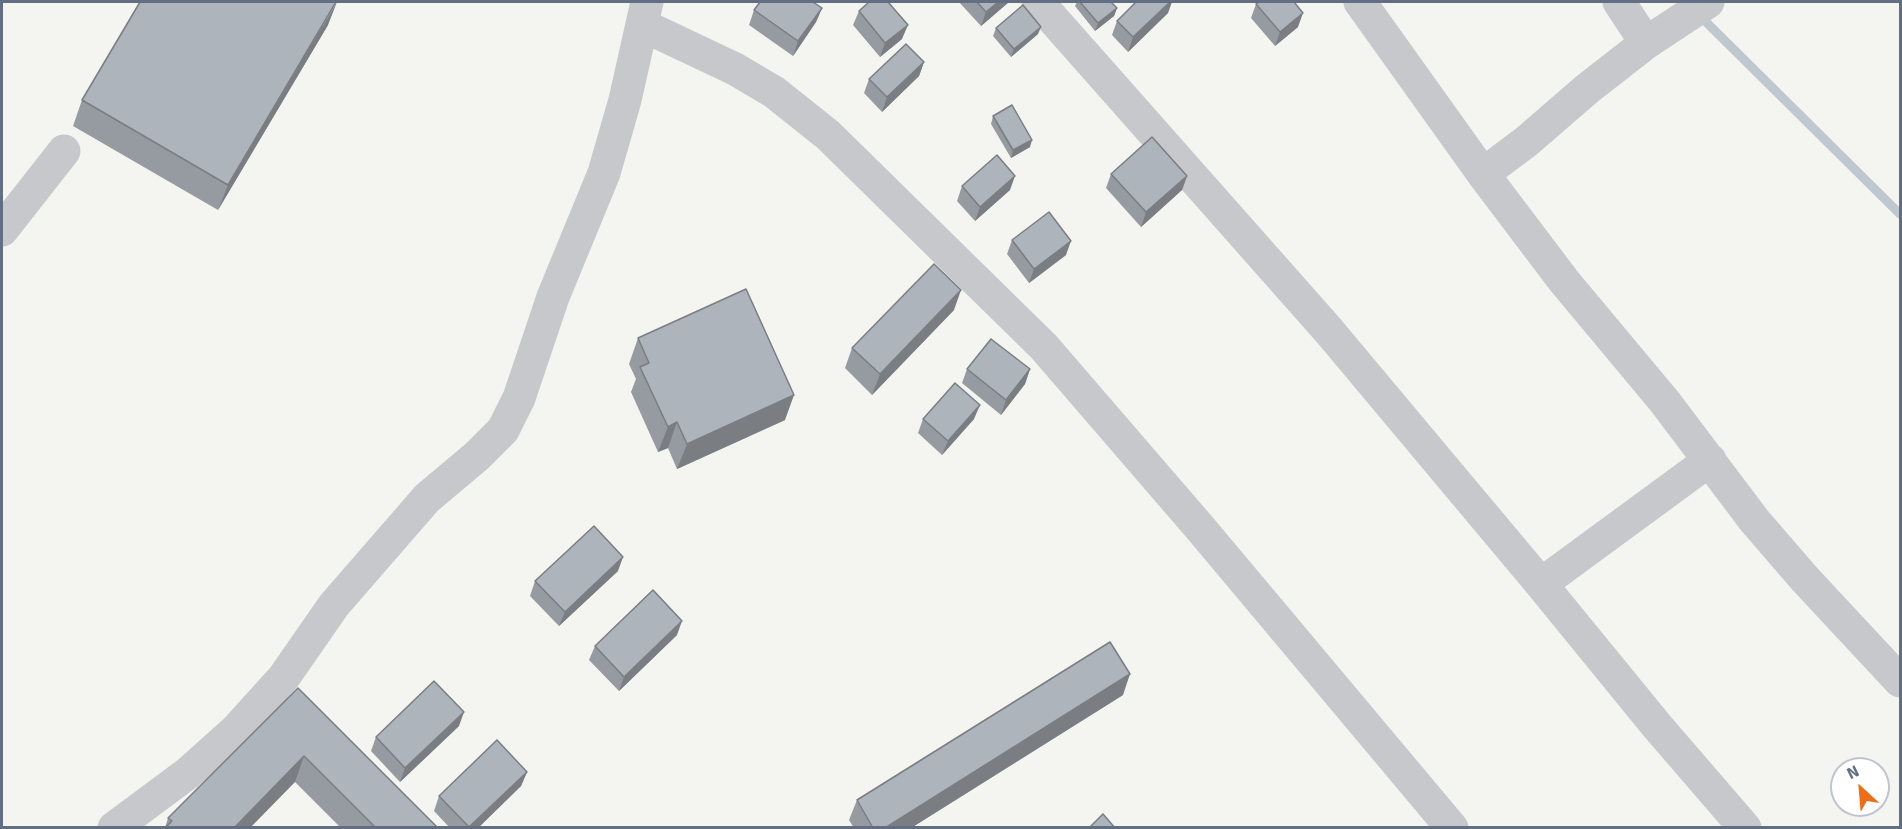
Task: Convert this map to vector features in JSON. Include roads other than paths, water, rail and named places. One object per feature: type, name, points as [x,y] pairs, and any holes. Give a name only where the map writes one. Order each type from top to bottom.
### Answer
[{"type":"street","points":[[1038,2],[1329,331],[1657,726],[1745,828]]},
{"type":"street","points":[[1360,2],[1483,174],[1564,281],[1665,402],[1761,529],[1900,681]]},
{"type":"street","points":[[1619,2],[1646,43]]},
{"type":"street","points":[[1483,174],[1527,141],[1587,89],[1646,43],[1708,2]]},
{"type":"street","points":[[114,828],[188,773],[236,730],[284,677],[334,605],[427,498],[477,456],[503,430],[519,398],[553,297],[604,173],[625,100],[644,13],[774,92],[828,135],[1044,347],[1201,529],[1452,828]]},
{"type":"street","points":[[2,230],[63,151]]},
{"type":"street","points":[[1541,584],[1710,460]]},
{"type":"waterway","points":[[1700,16],[1900,214]]}]
